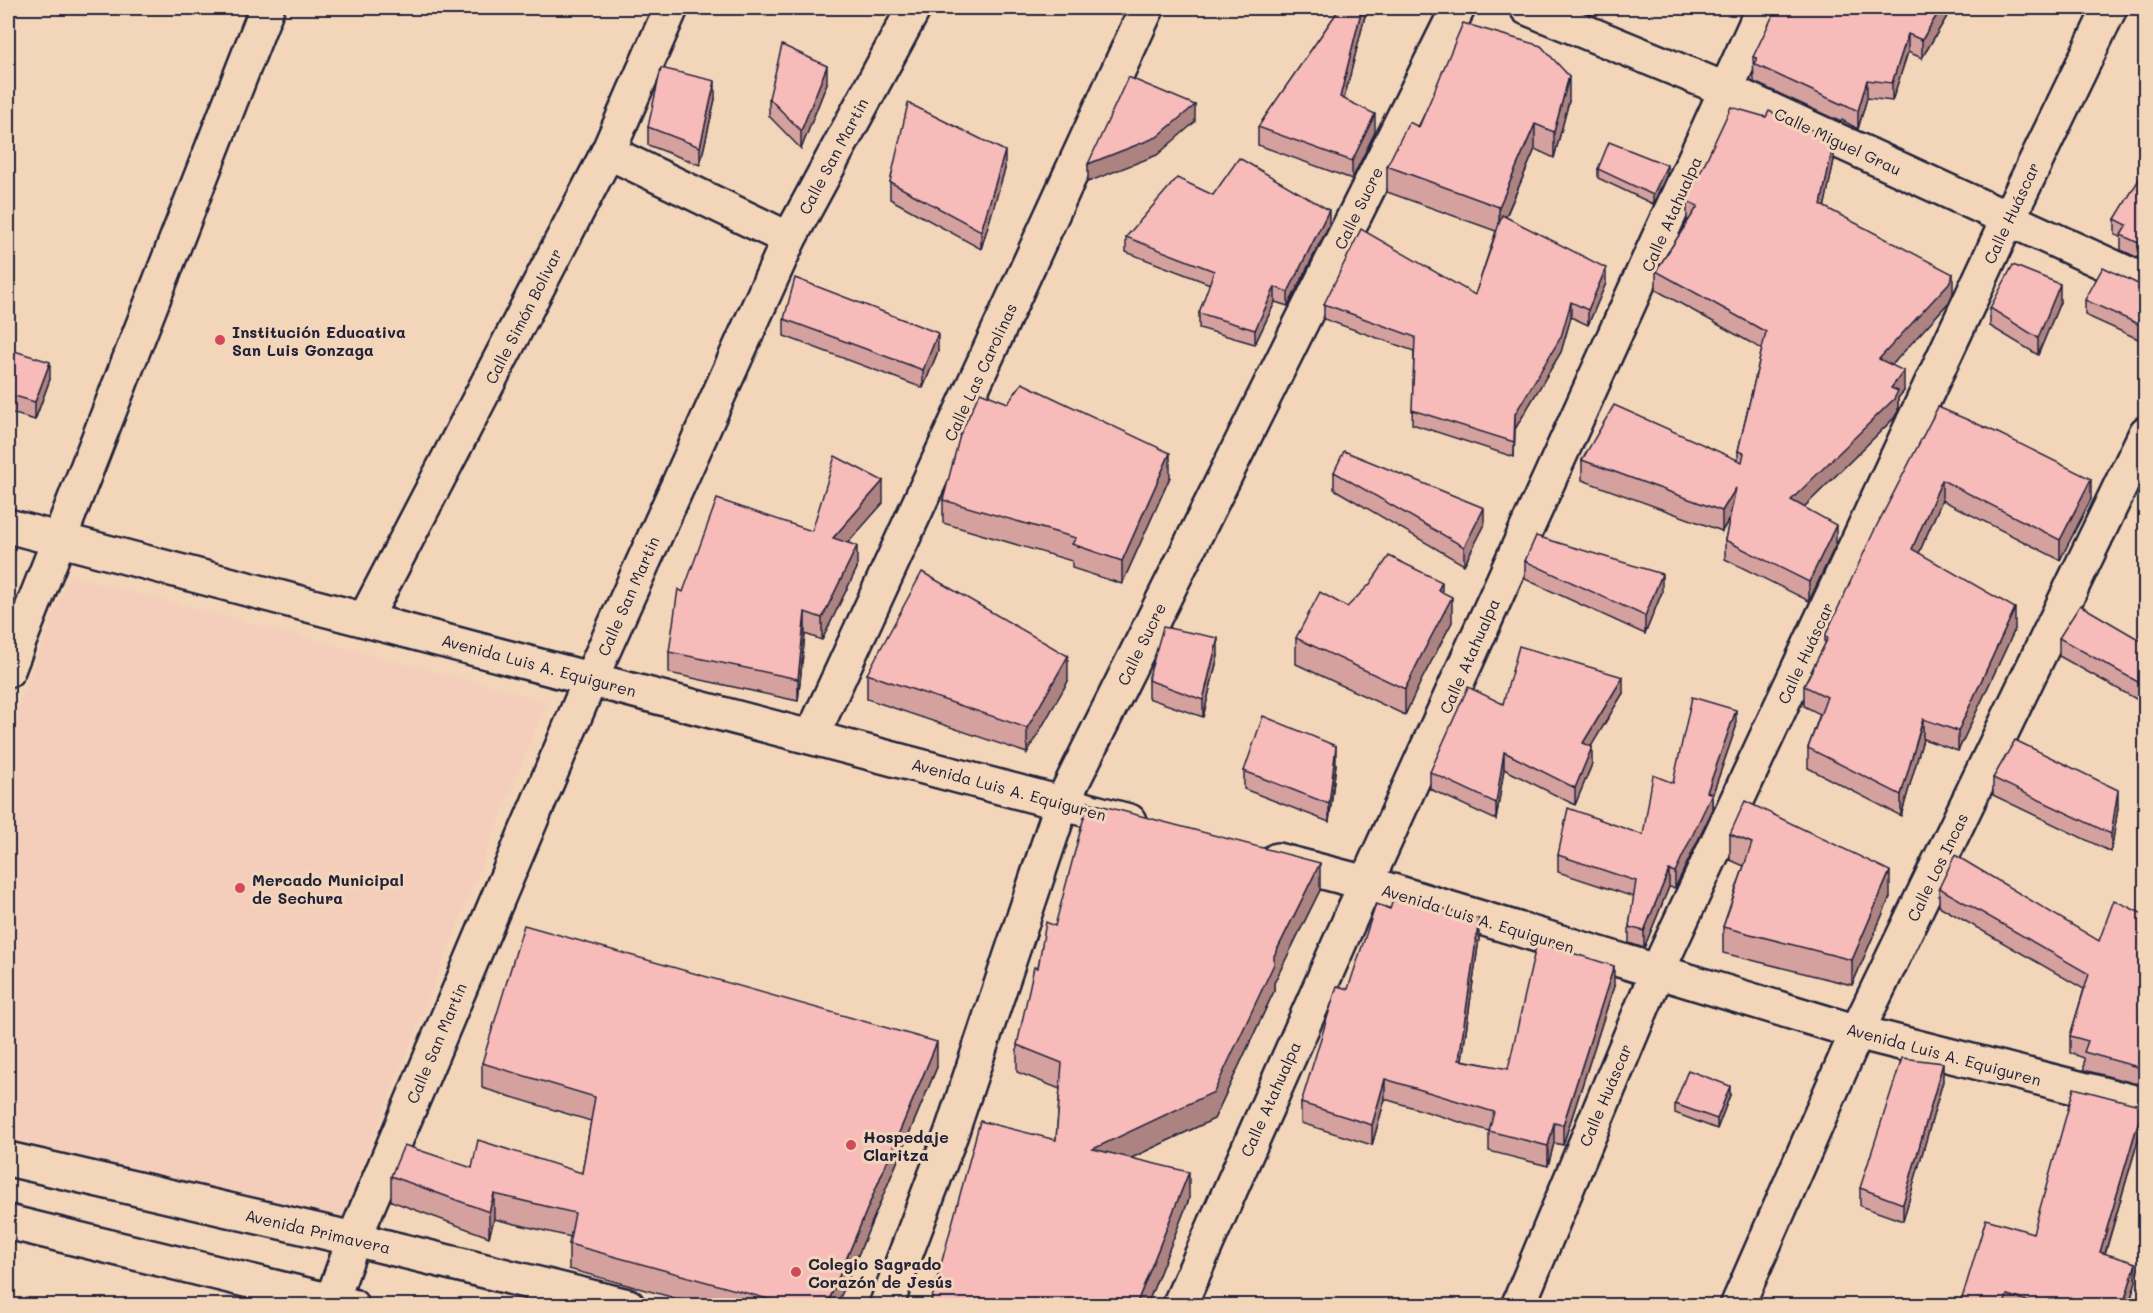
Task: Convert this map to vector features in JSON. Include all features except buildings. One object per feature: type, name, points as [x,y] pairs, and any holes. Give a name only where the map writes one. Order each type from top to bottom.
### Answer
[{"type":"street","points":[[8,670],[267,8]]},
{"type":"street","name":"Calle Simón Bolivar","points":[[365,619],[608,152],[671,8]]},
{"type":"street","name":"Calle San Martin","points":[[342,1303],[354,1239],[591,678],[789,239],[914,8]]},
{"type":"street","name":"Calle Las Carolinas","points":[[812,736],[1147,8]]},
{"type":"street","name":"Calle Sucre","points":[[886,1305],[951,1134],[1062,803],[1458,8]]},
{"type":"street","name":"Calle Miguel Grau","points":[[1527,8],[1727,90],[2145,282]]},
{"type":"street","name":"Calle Atahualpa","points":[[1179,1305],[1366,883],[1763,8]]},
{"type":"street","name":"Calle Huáscar","points":[[1518,1305],[1657,972],[2008,219],[2110,8]]},
{"type":"street","points":[[608,152],[789,239]]},
{"type":"street","name":"Calle Los Incas","points":[[1737,1305],[1857,1032],[2145,433]]},
{"type":"street","name":"Avenida Luis A. Equiguren","points":[[8,526],[1152,827]]},
{"type":"street","name":"Avenida Luis A. Equiguren","points":[[1253,854],[1366,883],[1857,1032],[2145,1105]]},
{"type":"street","name":"Avenida Primavera","points":[[8,1159],[628,1305]]},
{"type":"street","points":[[8,1222],[342,1303]]},
{"type":"shaded area","name":"Mercado Municipal de Sechura","points":[[69,575],[547,701],[339,1224],[8,1142],[8,731]]},
{"type":"place","name":"Institución Educativa San Luis Gonzaga","points":[[220,340]]},
{"type":"place","name":"Mercado Municipal de Sechura","points":[[240,888]]},
{"type":"place","name":"Hospedaje Claritza","points":[[851,1145]]},
{"type":"place","name":"Colegio Sagrado Corazón de Jesús","points":[[796,1272]]}]
